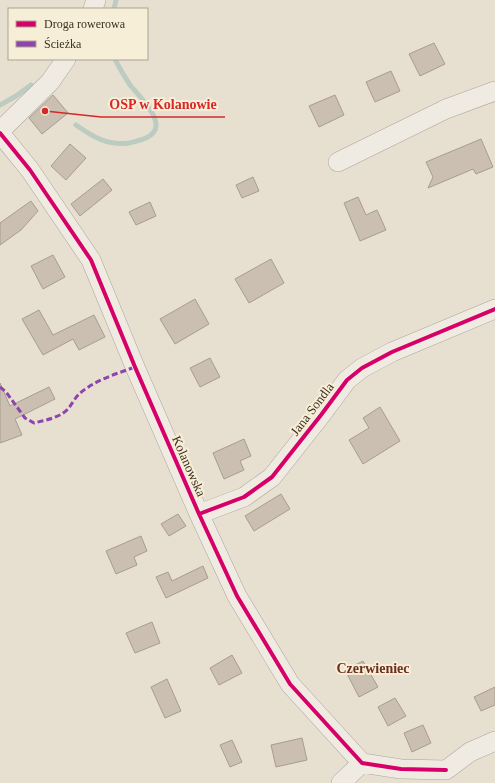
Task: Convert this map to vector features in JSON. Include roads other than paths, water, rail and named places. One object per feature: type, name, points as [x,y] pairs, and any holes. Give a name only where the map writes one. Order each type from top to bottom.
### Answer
[{"type":"street","name":"Kolanowska","points":[[65,60],[50,82],[0,132],[30,170],[91,260],[135,367],[199,514],[238,596],[290,684],[362,762]]},
{"type":"street","points":[[338,162],[446,109],[495,91]]},
{"type":"street","name":"Jana Sondla","points":[[199,514],[244,497],[272,477],[347,380],[362,368],[392,352],[495,309]]},
{"type":"street","points":[[341,783],[362,762],[449,777],[470,752],[495,741]]},
{"type":"waterway","points":[[114,8],[116,0]]},
{"type":"waterway","points":[[76,125],[101,140],[121,144],[141,140],[149,136],[155,130],[155,121],[150,110],[130,85],[116,60]]},
{"type":"waterway","points":[[0,105],[31,85]]},
{"type":"place","name":"OSP w Kolanowie","points":[[45,111]]},
{"type":"district","name":"Czerwieniec","points":[[373,668]]}]
